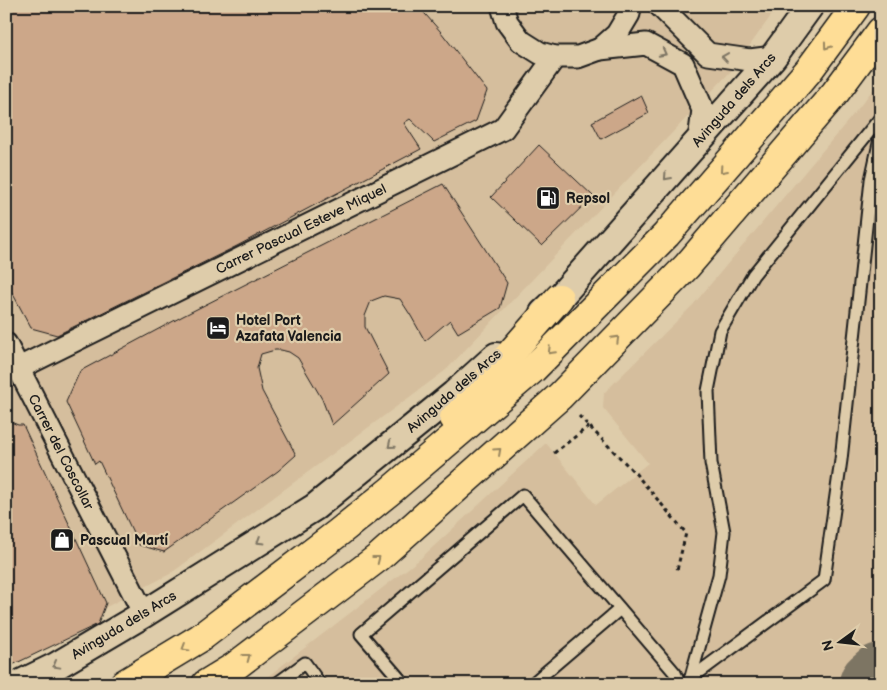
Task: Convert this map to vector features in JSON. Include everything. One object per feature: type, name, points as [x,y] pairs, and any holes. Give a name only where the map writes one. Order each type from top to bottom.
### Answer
[{"type":"highway","points":[[124,684],[200,638],[390,491],[533,369],[666,235],[809,70],[856,6]]},
{"type":"highway","points":[[206,684],[234,667],[380,557],[560,396],[687,266],[835,92],[881,31]]},
{"type":"highway","points":[[390,491],[559,298]]},
{"type":"street","points":[[502,6],[507,22],[521,41],[540,53],[555,57],[578,57],[600,49],[646,44],[683,64],[703,110],[699,140]]},
{"type":"street","points":[[600,49],[617,34],[628,14],[630,6]]},
{"type":"street","points":[[660,6],[708,54],[750,60],[773,57]]},
{"type":"street","name":"Avinguda dels Arcs","points":[[19,684],[56,666],[144,614],[314,507],[454,394],[559,298],[773,57],[810,6]]},
{"type":"street","name":"Carrer Pascual Esteve Miquel","points":[[12,368],[503,129],[555,57]]},
{"type":"street","name":"Carrer del Coscollar","points":[[6,344],[12,368],[144,614]]},
{"type":"lane","points":[[686,682],[719,575],[724,532],[711,463],[708,391],[720,331],[753,275],[881,118]]},
{"type":"lane","points":[[686,682],[824,580],[840,460],[871,180],[881,134]]},
{"type":"lane","points":[[404,684],[361,634],[522,495],[675,673],[686,682]]},
{"type":"lane","points":[[532,684],[620,609]]},
{"type":"lane","points":[[276,684],[305,662],[320,684]]},
{"type":"path","points":[[560,396],[635,473],[686,533],[677,570]]},
{"type":"path","points":[[554,453],[589,426]]},
{"type":"shaded area","points":[[6,6],[778,6],[733,69],[446,370],[170,574],[6,659]]},
{"type":"shaded area","points":[[881,79],[881,684],[258,684],[420,559],[546,443],[596,505],[648,463],[603,408],[604,393],[693,305]]},
{"type":"building","points":[[6,6],[418,6],[487,91],[476,121],[434,142],[410,119],[404,123],[421,149],[237,246],[57,335],[31,328],[6,281]]},
{"type":"building","points":[[641,95],[649,113],[601,139],[592,122]]},
{"type":"building","points":[[539,145],[593,196],[542,246],[491,197]]},
{"type":"building","points":[[443,184],[507,283],[500,308],[458,333],[450,320],[425,341],[400,299],[384,296],[371,301],[365,316],[365,327],[389,374],[332,425],[322,399],[298,358],[289,352],[281,350],[261,354],[257,368],[262,391],[296,455],[278,471],[164,552],[139,545],[99,461],[95,464],[66,402],[80,371],[183,316]]},
{"type":"building","points":[[6,420],[23,425],[106,603],[98,624],[6,668]]},
{"type":"taxiway","points":[[874,684],[881,678]]},
{"type":"place","name":"Repsol","points":[[548,198]]},
{"type":"place","name":"Hotel Port Azafata Valencia","points":[[218,328]]},
{"type":"place","name":"Pascual Martí","points":[[62,540]]}]
